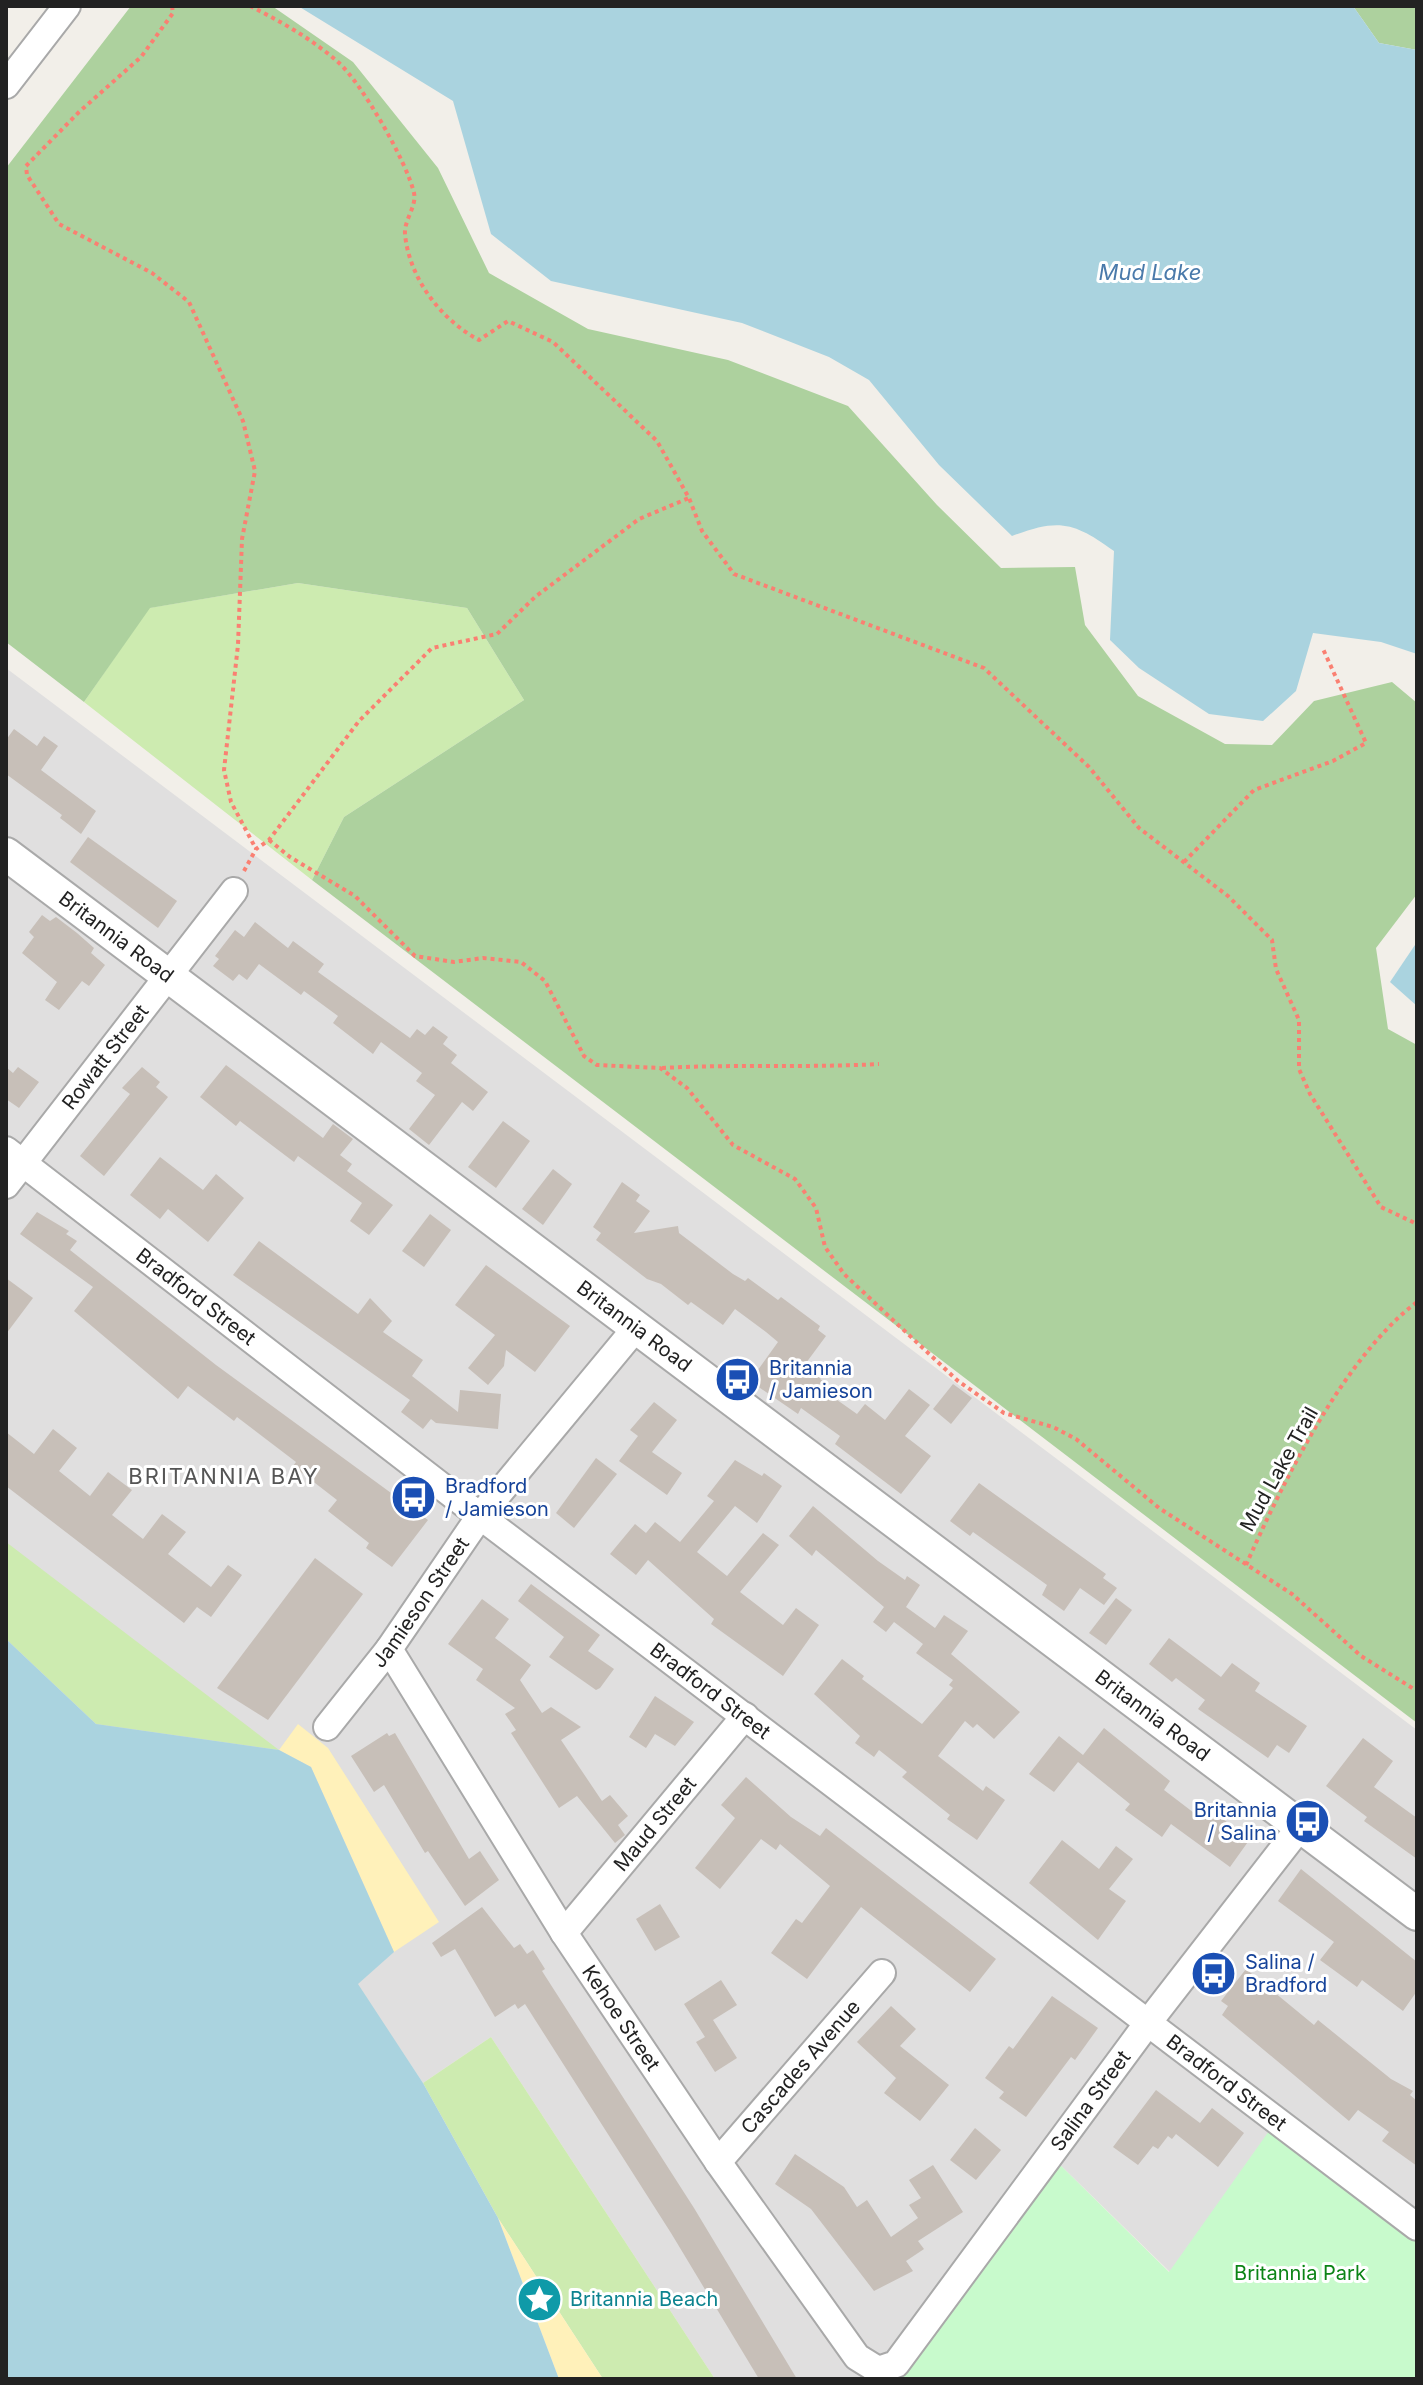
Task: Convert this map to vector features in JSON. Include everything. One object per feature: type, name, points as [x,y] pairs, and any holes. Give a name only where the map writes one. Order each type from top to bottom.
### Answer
[{"type":"street","points":[[6,85],[67,6]]},
{"type":"street","name":"Britannia Road","points":[[6,854],[1417,1914]]},
{"type":"street","name":"Rowatt Street","points":[[6,1185],[15,1156],[169,978],[234,891]]},
{"type":"street","name":"Bradford Street","points":[[15,1156],[480,1516],[1417,2227]]},
{"type":"street","name":"Jamieson Street","points":[[327,1727],[389,1649],[480,1516],[635,1329]]},
{"type":"street","name":"Kehoe Street","points":[[389,1649],[564,1933],[718,2162],[857,2357],[878,2370]]},
{"type":"street","name":"Maud Street","points":[[564,1933],[745,1716]]},
{"type":"street","name":"Salina Street","points":[[878,2370],[896,2364],[1147,2024],[1300,1827]]},
{"type":"street","name":"Cascades Avenue","points":[[718,2162],[882,1973]]},
{"type":"path","points":[[172,6],[173,13],[141,57],[79,112],[26,166],[27,175],[59,224],[152,273],[189,302],[243,421],[255,471],[242,539],[238,645],[224,770],[231,802],[256,849]]},
{"type":"path","points":[[250,6],[279,20],[339,63],[402,156],[415,197],[404,231],[410,261],[437,308],[462,331],[479,340],[508,321],[553,342],[657,441],[689,498],[702,531],[734,574],[984,668],[1089,767],[1139,828],[1228,896],[1272,940],[1276,969],[1299,1020],[1299,1069],[1310,1094],[1381,1207],[1417,1224]]},
{"type":"path","points":[[234,891],[256,849],[269,840],[359,721],[432,648],[497,634],[535,597],[639,519],[689,498]]},
{"type":"path","points":[[1184,862],[1254,790],[1333,761],[1366,743],[1323,649]]},
{"type":"path","points":[[269,840],[290,857],[355,896],[415,956],[454,962],[483,958],[521,962],[545,981],[584,1056],[597,1065],[655,1068],[725,1064],[803,1068],[879,1064]]},
{"type":"path","points":[[655,1068],[687,1088],[733,1145],[795,1179],[816,1208],[825,1247],[844,1274],[958,1381],[1004,1413],[1053,1427],[1076,1439],[1159,1508],[1292,1594],[1361,1656],[1417,1691]]},
{"type":"path","name":"Mud Lake Trail","points":[[1246,1565],[1301,1458],[1354,1367],[1393,1320],[1417,1302]]},
{"type":"shaded area","points":[[6,668],[1417,1730],[1417,2226],[1170,2272],[1050,2155],[893,2379],[715,2379],[491,2037],[423,2083],[357,1984],[393,1952],[96,1724],[6,1639]]},
{"type":"green space","points":[[131,6],[272,6],[353,62],[438,168],[489,273],[588,329],[728,360],[848,406],[937,505],[1001,568],[1075,567],[1085,625],[1138,696],[1225,744],[1272,745],[1314,701],[1392,682],[1417,703],[1417,894],[1376,948],[1388,1029],[1417,1045],[1417,1723],[312,880],[344,817],[524,700],[467,608],[298,583],[150,608],[84,702],[6,642],[6,168]]},
{"type":"green space","points":[[1353,6],[1417,6],[1417,50],[1379,43]]},
{"type":"green space","points":[[298,583],[467,608],[524,700],[344,817],[312,880],[84,702],[149,608]]},
{"type":"green space","points":[[6,1542],[279,1750],[96,1724],[6,1639]]},
{"type":"green space","points":[[491,2037],[715,2379],[603,2379],[498,2218],[423,2083]]},
{"type":"green space","name":"Britannia Park","points":[[1276,2121],[1417,2226],[1417,2379],[893,2379],[1050,2155],[1169,2272]]},
{"type":"sand","points":[[298,1724],[328,1748],[439,1922],[394,1952],[311,1767],[279,1750]]},
{"type":"sand","name":"Britannia Beach","points":[[498,2218],[603,2379],[559,2379]]},
{"type":"water","name":"Mud Lake","points":[[298,6],[1353,6],[1379,43],[1417,50],[1417,654],[1381,642],[1313,633],[1296,691],[1263,721],[1209,714],[1139,668],[1110,640],[1114,551],[1088,534],[1066,526],[1042,527],[1012,536],[939,465],[869,380],[829,357],[742,323],[551,281],[491,234],[453,101]]},
{"type":"water","points":[[1417,942],[1417,1006],[1390,982]]},
{"type":"water","points":[[6,1639],[96,1724],[279,1750],[311,1767],[394,1952],[358,1984],[423,2083],[498,2218],[559,2379],[6,2379]]},
{"type":"building","points":[[14,729],[37,746],[44,736],[58,746],[41,770],[96,811],[81,834],[60,818],[62,815],[6,774],[6,740]]},
{"type":"building","points":[[88,837],[177,901],[158,928],[70,862]]},
{"type":"building","points":[[42,915],[50,921],[56,917],[77,933],[94,948],[91,953],[105,965],[89,986],[82,981],[59,1010],[45,1000],[57,982],[22,953],[34,937],[29,932]]},
{"type":"building","points":[[255,922],[288,948],[293,941],[324,964],[318,972],[410,1038],[417,1029],[425,1035],[433,1026],[448,1037],[443,1044],[457,1055],[451,1063],[488,1092],[473,1111],[462,1102],[429,1145],[409,1129],[435,1095],[416,1081],[422,1073],[381,1042],[373,1054],[333,1023],[338,1016],[304,991],[301,995],[259,964],[247,980],[239,974],[233,981],[213,966],[219,959],[215,956],[235,930],[244,937]]},
{"type":"building","points":[[226,1065],[323,1138],[333,1124],[353,1139],[340,1155],[352,1164],[347,1171],[393,1205],[369,1235],[350,1221],[362,1203],[298,1156],[294,1162],[240,1121],[236,1126],[200,1097]]},
{"type":"building","points":[[6,1067],[13,1073],[18,1067],[39,1082],[19,1108],[6,1099]]},
{"type":"building","points":[[142,1067],[160,1082],[156,1087],[168,1097],[104,1176],[80,1156],[130,1094],[122,1088]]},
{"type":"building","points":[[503,1121],[530,1141],[496,1188],[468,1167]]},
{"type":"building","points":[[160,1157],[203,1190],[216,1174],[244,1198],[208,1242],[168,1209],[160,1219],[130,1195]]},
{"type":"building","points":[[553,1169],[572,1184],[543,1225],[522,1209]]},
{"type":"building","points":[[622,1182],[640,1195],[636,1201],[650,1211],[634,1233],[678,1226],[679,1233],[733,1274],[745,1281],[748,1278],[778,1300],[781,1297],[820,1326],[818,1330],[826,1336],[806,1363],[822,1376],[820,1379],[827,1384],[823,1390],[857,1414],[865,1404],[885,1420],[909,1389],[930,1405],[905,1436],[931,1456],[901,1494],[835,1444],[840,1436],[801,1408],[798,1414],[750,1381],[778,1342],[766,1332],[735,1309],[723,1325],[691,1302],[688,1305],[661,1284],[647,1279],[596,1240],[601,1233],[593,1227]]},
{"type":"building","points":[[37,1212],[69,1231],[66,1234],[77,1241],[70,1250],[216,1365],[428,1520],[392,1567],[366,1548],[369,1543],[328,1511],[337,1500],[293,1466],[296,1462],[237,1417],[234,1421],[188,1386],[178,1399],[74,1311],[93,1287],[20,1234]]},
{"type":"building","points":[[430,1214],[451,1230],[424,1267],[402,1251]]},
{"type":"building","points":[[259,1241],[358,1314],[370,1298],[392,1321],[383,1332],[423,1360],[412,1376],[458,1412],[460,1390],[501,1394],[498,1429],[436,1423],[431,1419],[423,1429],[401,1412],[410,1400],[233,1275]]},
{"type":"building","points":[[486,1265],[570,1326],[535,1372],[506,1350],[504,1366],[488,1385],[468,1368],[495,1335],[455,1305]]},
{"type":"building","points":[[6,1278],[33,1298],[6,1334]]},
{"type":"building","points":[[953,1384],[972,1398],[951,1424],[933,1409]]},
{"type":"building","points":[[654,1402],[677,1420],[652,1452],[682,1473],[667,1495],[619,1461],[638,1436],[630,1430]]},
{"type":"building","points":[[53,1429],[77,1448],[59,1471],[90,1496],[108,1472],[132,1490],[112,1515],[143,1539],[162,1514],[186,1532],[168,1554],[211,1587],[228,1565],[242,1575],[211,1617],[197,1607],[184,1623],[6,1486],[6,1432],[34,1454]]},
{"type":"building","points":[[596,1458],[617,1474],[574,1528],[556,1513]]},
{"type":"building","points":[[735,1460],[762,1476],[764,1473],[782,1486],[757,1523],[735,1506],[697,1552],[727,1576],[763,1533],[779,1545],[740,1592],[783,1625],[796,1608],[819,1625],[783,1676],[711,1624],[714,1619],[648,1560],[636,1575],[610,1554],[635,1524],[646,1533],[655,1522],[680,1542],[714,1501],[707,1496]]},
{"type":"building","points":[[979,1483],[1106,1574],[1103,1578],[1117,1588],[1104,1605],[1080,1588],[1064,1611],[1042,1595],[1047,1585],[973,1532],[970,1536],[950,1521]]},
{"type":"building","points":[[813,1506],[878,1561],[905,1580],[907,1576],[920,1585],[906,1607],[935,1628],[944,1615],[968,1631],[951,1654],[1020,1712],[994,1739],[977,1724],[973,1728],[965,1721],[938,1756],[983,1791],[986,1786],[1005,1800],[977,1840],[947,1819],[950,1815],[902,1777],[907,1772],[879,1750],[874,1757],[855,1743],[860,1736],[814,1694],[842,1659],[864,1676],[862,1679],[922,1724],[953,1688],[949,1685],[953,1680],[916,1653],[923,1644],[894,1622],[886,1632],[873,1622],[884,1607],[816,1550],[812,1556],[789,1536]]},
{"type":"building","points":[[315,1558],[363,1594],[268,1720],[217,1688]]},
{"type":"building","points":[[531,1584],[600,1635],[588,1651],[614,1669],[600,1688],[596,1690],[549,1657],[564,1637],[518,1601]]},
{"type":"building","points":[[1116,1598],[1132,1610],[1106,1645],[1089,1633]]},
{"type":"building","points":[[482,1599],[509,1619],[495,1638],[531,1665],[520,1680],[542,1713],[551,1707],[581,1727],[561,1740],[602,1801],[610,1795],[628,1816],[618,1825],[625,1835],[615,1843],[577,1796],[559,1808],[511,1733],[516,1730],[505,1714],[515,1708],[476,1680],[483,1669],[448,1644]]},
{"type":"building","points":[[1169,1638],[1221,1677],[1232,1663],[1260,1683],[1255,1691],[1307,1726],[1289,1753],[1277,1745],[1268,1758],[1198,1709],[1205,1700],[1176,1678],[1172,1682],[1149,1664]]},
{"type":"building","points":[[655,1696],[694,1722],[675,1746],[655,1734],[646,1748],[629,1737]]},
{"type":"building","points":[[1104,1728],[1170,1781],[1164,1790],[1198,1816],[1205,1806],[1250,1839],[1230,1867],[1171,1824],[1162,1837],[1125,1810],[1130,1804],[1078,1762],[1054,1792],[1029,1774],[1059,1736],[1083,1755]]},
{"type":"building","points":[[387,1733],[389,1736],[395,1733],[469,1859],[480,1851],[499,1880],[465,1906],[428,1851],[425,1853],[384,1785],[374,1792],[351,1756]]},
{"type":"building","points":[[1363,1738],[1393,1761],[1374,1787],[1417,1818],[1417,1859],[1364,1821],[1367,1817],[1326,1786]]},
{"type":"building","points":[[746,1777],[791,1817],[820,1836],[826,1828],[996,1959],[970,1992],[861,1907],[807,1979],[771,1953],[796,1919],[802,1923],[830,1886],[780,1844],[776,1850],[761,1839],[720,1889],[695,1868],[735,1818],[721,1805]]},
{"type":"building","points":[[1062,1840],[1099,1869],[1116,1846],[1133,1859],[1109,1889],[1126,1901],[1098,1940],[1029,1883]]},
{"type":"building","points":[[1301,1869],[1417,1962],[1417,1991],[1403,2011],[1362,1980],[1357,1987],[1320,1960],[1334,1942],[1278,1901]]},
{"type":"building","points":[[660,1904],[680,1937],[655,1951],[636,1919]]},
{"type":"building","points":[[482,1907],[514,1948],[520,1944],[527,1954],[533,1950],[545,1969],[542,1971],[694,2208],[797,2379],[759,2379],[671,2233],[525,2004],[518,2009],[515,2004],[495,2017],[455,1949],[441,1957],[432,1943]]},
{"type":"building","points":[[1246,1969],[1314,2025],[1318,2020],[1391,2079],[1413,2091],[1410,2095],[1417,2101],[1417,2166],[1382,2141],[1389,2132],[1358,2110],[1349,2121],[1222,2015],[1228,2006],[1221,2001]]},
{"type":"building","points":[[721,1980],[737,2005],[713,2020],[737,2058],[715,2072],[696,2042],[705,2037],[684,2004]]},
{"type":"building","points":[[1052,1996],[1098,2028],[1075,2060],[1071,2057],[1026,2117],[999,2098],[1004,2092],[985,2078],[1009,2046],[1013,2049]]},
{"type":"building","points":[[891,2006],[916,2029],[900,2046],[949,2085],[920,2121],[884,2093],[896,2078],[857,2042]]},
{"type":"building","points":[[1156,2090],[1200,2123],[1212,2108],[1244,2133],[1218,2167],[1176,2134],[1172,2139],[1168,2136],[1158,2149],[1153,2146],[1138,2165],[1113,2147]]},
{"type":"building","points":[[975,2128],[1001,2150],[976,2180],[950,2160]]},
{"type":"building","points":[[795,2154],[844,2187],[857,2207],[867,2200],[891,2237],[918,2218],[909,2205],[921,2198],[909,2180],[933,2165],[963,2212],[918,2241],[924,2249],[906,2261],[913,2271],[874,2291],[811,2209],[775,2184]]},
{"type":"place","name":"Britannia / Jamieson","points":[[738,1380]]},
{"type":"place","name":"Bradford / Jamieson","points":[[414,1497]]},
{"type":"place","name":"Britannia / Salina","points":[[1308,1821]]},
{"type":"place","name":"Salina / Bradford","points":[[1214,1973]]},
{"type":"place","name":"Britannia Beach","points":[[539,2299]]},
{"type":"district","name":"BRITANNIA BAY","points":[[224,1476]]}]
